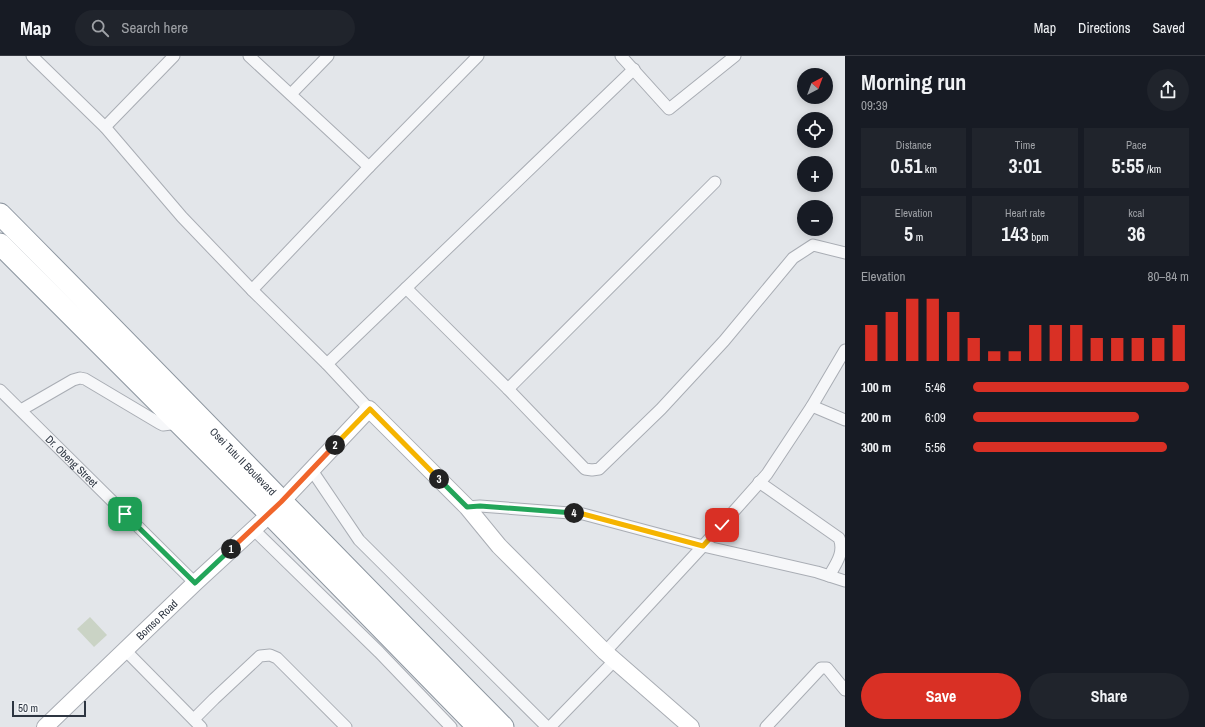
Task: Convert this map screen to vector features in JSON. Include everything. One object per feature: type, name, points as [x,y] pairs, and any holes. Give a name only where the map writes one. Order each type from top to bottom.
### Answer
[{"type":"highway","name":"Osei Tutu II Boulevard","points":[[0,214],[113,328],[275,508],[478,727]]},
{"type":"highway","name":"Osei Tutu II Boulevard","points":[[0,244],[179,423],[275,508],[503,727]]},
{"type":"street","points":[[32,56],[105,127],[182,217],[252,290],[467,507],[499,546],[610,656],[691,727]]},
{"type":"street","points":[[105,127],[174,56]]},
{"type":"street","points":[[249,56],[369,167]]},
{"type":"street","points":[[291,94],[328,56]]},
{"type":"street","points":[[252,290],[369,167],[478,56]]},
{"type":"street","points":[[621,56],[669,109],[735,56]]},
{"type":"street","points":[[327,364],[634,69]]},
{"type":"street","points":[[508,389],[715,182]]},
{"type":"street","points":[[406,288],[508,389],[585,469],[592,470],[599,469],[661,409],[724,341],[793,258],[813,245],[845,253]]},
{"type":"street","points":[[550,727],[703,546],[767,474],[812,406],[845,350]]},
{"type":"street","points":[[21,410],[73,380],[80,378],[85,379],[163,425],[179,423]]},
{"type":"street","name":"Dr. Obeng Street","points":[[0,390],[195,583]]},
{"type":"street","points":[[812,406],[845,420]]},
{"type":"street","name":"Bomso Road","points":[[45,727],[275,508],[370,409]]},
{"type":"street","points":[[311,469],[359,540],[547,727]]},
{"type":"street","points":[[760,482],[839,538],[842,544],[842,550],[829,576]]},
{"type":"street","points":[[467,507],[480,506],[583,514],[703,546],[817,572],[845,581]]},
{"type":"street","points":[[253,529],[379,652],[451,727]]},
{"type":"street","points":[[125,650],[197,723],[214,699],[260,656],[270,655],[277,658],[346,727]]},
{"type":"street","points":[[766,727],[821,668],[827,668],[845,690]]},
{"type":"green space","points":[[90,617],[107,635],[94,647],[77,629]]},
{"type":"route","points":[[125,514],[195,583],[270,514],[311,469],[370,409],[467,507],[480,506],[583,514],[703,546],[722,525]]}]
